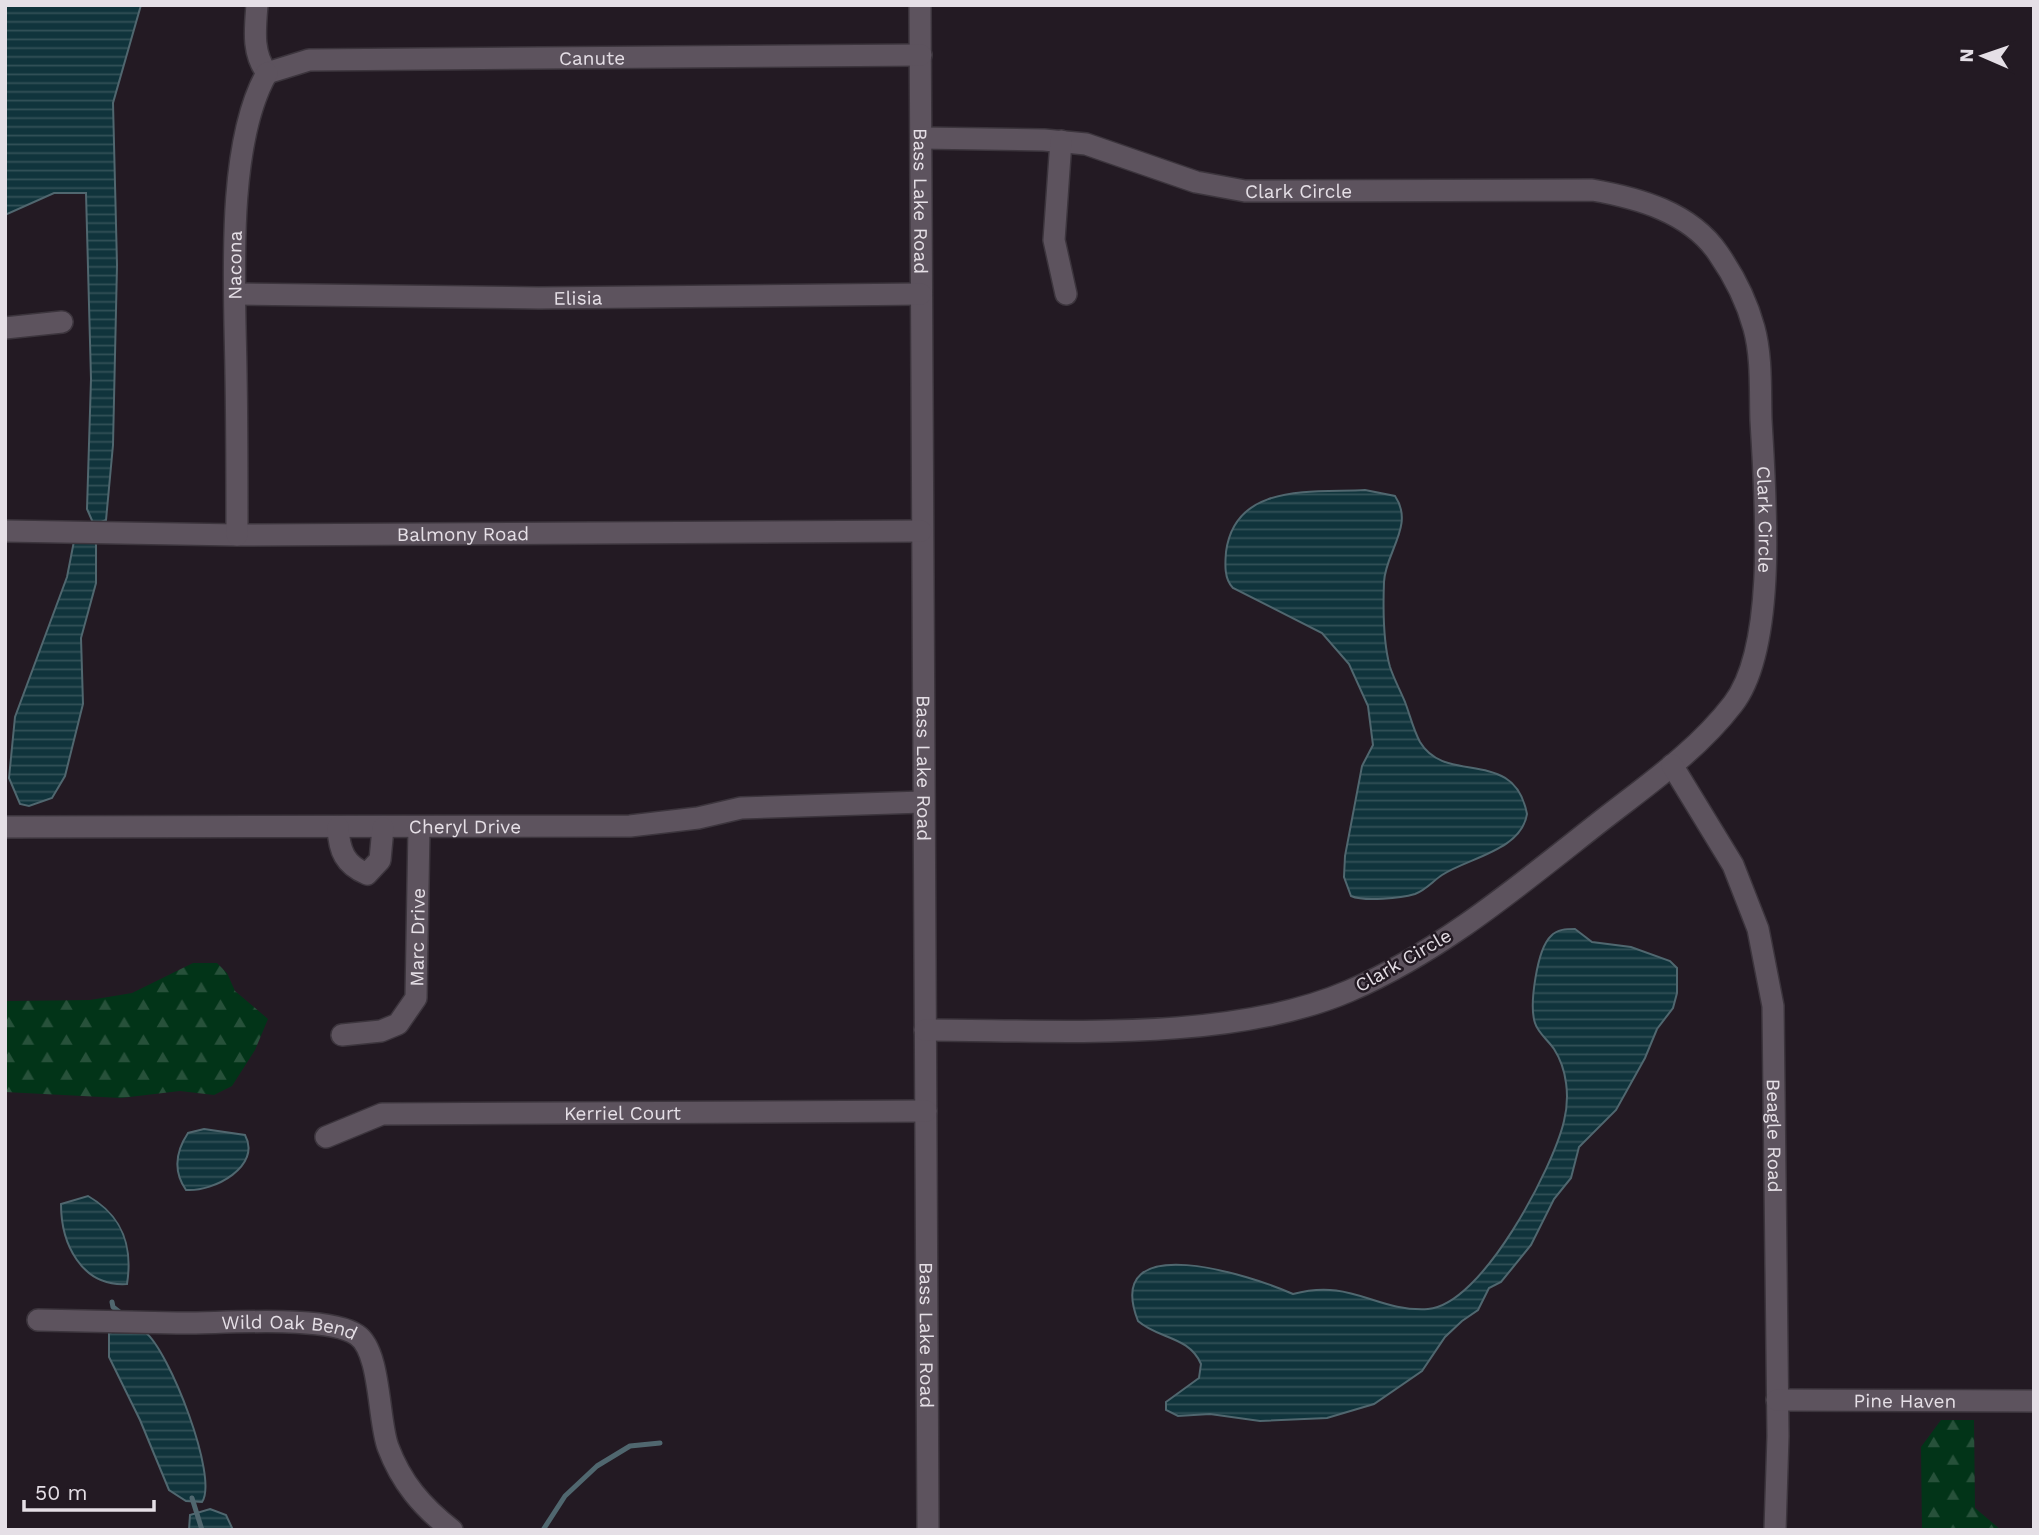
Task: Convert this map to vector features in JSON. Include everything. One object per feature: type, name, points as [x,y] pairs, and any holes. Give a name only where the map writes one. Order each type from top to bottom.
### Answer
[{"type":"street","points":[[257,5],[255,38],[258,62],[267,74]]},
{"type":"street","name":"Bass Lake Road","points":[[920,5],[928,1530]]},
{"type":"street","name":"Canute","points":[[267,74],[309,60],[921,55]]},
{"type":"street","name":"Nacona","points":[[237,534],[233,249],[242,160],[253,106],[267,74]]},
{"type":"street","name":"Clark Circle","points":[[921,138],[1086,144],[1196,182],[1245,191],[1592,190],[1634,197],[1675,215],[1716,249],[1742,293],[1756,332],[1765,554],[1759,634],[1750,670],[1735,702],[1672,765],[1483,912],[1416,957],[1346,992],[1248,1021],[1187,1026],[925,1030]]},
{"type":"street","points":[[1061,141],[1055,240],[1066,294]]},
{"type":"street","name":"Elisia","points":[[234,294],[539,298],[920,294]]},
{"type":"street","points":[[5,328],[62,322]]},
{"type":"street","name":"Balmony Road","points":[[5,531],[237,534],[921,531]]},
{"type":"street","name":"Beagle Road","points":[[1672,765],[1732,865],[1758,929],[1773,1006],[1777,1400],[1775,1530]]},
{"type":"street","name":"Cheryl Drive","points":[[5,827],[630,826],[698,818],[741,808],[923,802]]},
{"type":"street","points":[[338,828],[339,846],[351,868],[367,874],[380,860],[383,828]]},
{"type":"street","name":"Marc Drive","points":[[342,1035],[381,1031],[398,1024],[416,998],[419,828]]},
{"type":"street","name":"Kerriel Court","points":[[326,1137],[383,1114],[926,1111]]},
{"type":"street","name":"Wild Oak Bend","points":[[38,1320],[293,1323],[340,1328],[359,1335],[369,1354],[384,1416],[387,1444],[408,1489],[426,1510],[452,1530]]},
{"type":"street","name":"Pine Haven","points":[[1777,1400],[2034,1401]]},
{"type":"green space","points":[[193,963],[217,963],[227,973],[235,991],[268,1019],[255,1050],[232,1086],[214,1095],[180,1091],[121,1098],[5,1092],[5,1001],[90,1000],[132,993]]},
{"type":"green space","points":[[1941,1420],[1974,1420],[1975,1508],[2001,1530],[1922,1530],[1921,1447]]},
{"type":"water","points":[[5,5],[141,5],[113,103],[117,265],[113,445],[106,520],[94,525],[87,509],[91,379],[86,193],[54,193],[5,215]]},
{"type":"water","points":[[1365,490],[1395,496],[1400,507],[1401,528],[1384,582],[1385,636],[1390,667],[1420,742],[1432,755],[1446,762],[1494,773],[1508,780],[1520,793],[1527,814],[1523,827],[1515,837],[1492,852],[1442,875],[1415,894],[1374,899],[1351,896],[1344,877],[1345,856],[1362,766],[1373,745],[1368,706],[1349,664],[1322,633],[1233,588],[1225,566],[1232,529],[1244,513],[1260,502],[1301,492]]},
{"type":"water","points":[[74,541],[96,541],[96,583],[81,638],[83,704],[65,776],[52,798],[29,806],[20,804],[9,778],[15,717],[67,577]]},
{"type":"water","points":[[1575,929],[1592,942],[1631,947],[1670,961],[1677,968],[1677,993],[1673,1008],[1657,1029],[1645,1058],[1616,1110],[1579,1147],[1571,1178],[1554,1199],[1531,1245],[1501,1282],[1489,1288],[1478,1310],[1445,1337],[1422,1371],[1374,1404],[1327,1418],[1260,1421],[1210,1414],[1178,1416],[1166,1410],[1166,1402],[1199,1378],[1201,1364],[1189,1348],[1138,1321],[1132,1292],[1141,1274],[1160,1266],[1187,1265],[1247,1277],[1293,1294],[1332,1290],[1393,1306],[1428,1309],[1449,1302],[1470,1285],[1492,1260],[1512,1231],[1546,1170],[1564,1121],[1567,1093],[1564,1074],[1554,1049],[1536,1027],[1533,1004],[1538,964],[1546,943],[1556,932]]},
{"type":"water","points":[[204,1129],[245,1135],[247,1157],[241,1167],[221,1182],[209,1187],[186,1190],[178,1168],[181,1147],[188,1133]]},
{"type":"water","points":[[88,1196],[110,1213],[123,1233],[128,1257],[127,1284],[111,1283],[97,1278],[77,1260],[70,1247],[61,1204]]},
{"type":"water","points":[[124,1328],[145,1332],[155,1343],[178,1387],[198,1442],[204,1468],[205,1489],[202,1502],[186,1501],[169,1490],[140,1420],[109,1357],[109,1333]]},
{"type":"water","points":[[210,1509],[226,1515],[233,1530],[189,1530],[190,1515]]},
{"type":"waterway","points":[[112,1302],[113,1307],[122,1314]]},
{"type":"waterway","points":[[543,1530],[565,1496],[597,1466],[630,1446],[660,1443]]},
{"type":"waterway","points":[[192,1498],[202,1530]]}]
